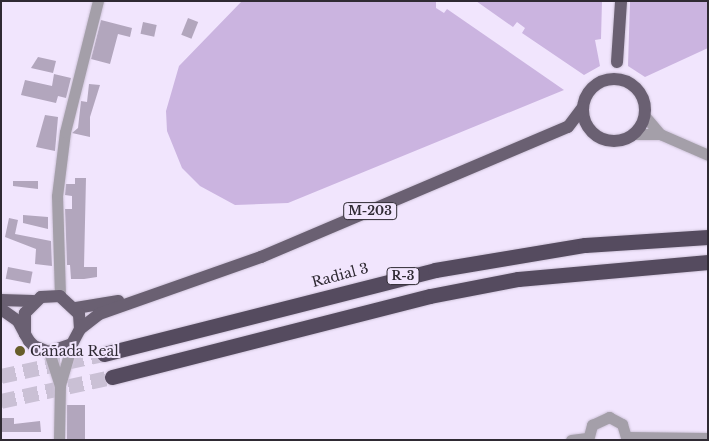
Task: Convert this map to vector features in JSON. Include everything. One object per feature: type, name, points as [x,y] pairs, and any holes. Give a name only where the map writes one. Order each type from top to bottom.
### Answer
[{"type":"highway","name":"Radial 3","points":[[104,354],[435,270],[585,245],[708,237]]},
{"type":"highway","name":"R-3","points":[[112,378],[498,282],[602,268],[708,262]]},
{"type":"main road","points":[[568,127],[592,132],[610,141],[634,134],[644,115],[641,96],[628,83],[618,62],[621,1]]},
{"type":"main road","points":[[592,132],[583,107],[589,92],[602,82],[618,62]]},
{"type":"main road","points":[[602,82],[628,83]]},
{"type":"main road","name":"M-203","points":[[72,344],[80,329],[99,314],[262,258],[568,127],[583,107]]},
{"type":"main road","name":"M-203","points":[[76,308],[170,289]]},
{"type":"main road","points":[[1,300],[33,302],[60,296],[76,308],[80,329]]},
{"type":"main road","points":[[25,334],[23,320],[33,302]]},
{"type":"main road","points":[[1,309],[18,321],[34,346],[49,352],[72,344]]},
{"type":"street","points":[[60,296],[57,196],[64,132],[98,1]]},
{"type":"street","points":[[644,115],[660,134]]},
{"type":"street","points":[[634,134],[660,134],[708,155]]},
{"type":"street","points":[[59,440],[60,385],[72,344]]},
{"type":"street","points":[[49,352],[60,385]]},
{"type":"street","points":[[571,440],[587,439],[595,421],[609,418],[622,424],[627,438],[702,438]]},
{"type":"shaded area","points":[[242,1],[436,1],[436,8],[444,13],[447,9],[564,90],[288,203],[235,205],[200,186],[182,168],[167,131],[166,111],[179,66]]},
{"type":"shaded area","points":[[476,1],[602,1],[601,39],[595,40],[600,66],[584,75],[522,33],[525,28],[517,22],[513,27]]},
{"type":"shaded area","points":[[630,1],[708,1],[708,48],[645,77],[628,66]]},
{"type":"building","points":[[188,18],[198,22],[191,39],[181,35]]},
{"type":"building","points":[[101,20],[132,28],[130,37],[118,34],[110,64],[91,59]]},
{"type":"building","points":[[143,22],[157,25],[154,37],[141,34]]},
{"type":"building","points":[[38,57],[56,61],[53,73],[31,68]]},
{"type":"building","points":[[54,74],[71,78],[66,98],[58,96],[56,103],[21,95],[25,80],[52,86]]},
{"type":"building","points":[[89,84],[100,85],[90,117],[90,137],[72,133],[78,128],[81,101],[87,102]]},
{"type":"building","points":[[45,115],[58,117],[55,151],[36,147]]},
{"type":"building","points":[[75,178],[86,178],[84,267],[97,267],[97,277],[71,279],[70,265],[67,265],[65,209],[72,209],[72,196],[65,195],[66,184],[75,184]]},
{"type":"building","points":[[13,181],[38,181],[38,189],[13,186]]},
{"type":"building","points":[[23,215],[48,217],[48,229],[23,223]]},
{"type":"building","points":[[9,218],[18,220],[15,234],[51,241],[52,266],[35,264],[36,249],[5,237]]},
{"type":"building","points":[[8,267],[33,272],[30,284],[6,279]]},
{"type":"building","points":[[67,405],[85,405],[85,440],[67,440]]},
{"type":"building","points":[[1,418],[14,418],[14,424],[40,421],[41,432],[1,432]]},
{"type":"tunnel","points":[[1,376],[104,354]]},
{"type":"tunnel","points":[[1,401],[112,377]]},
{"type":"place","name":"Cañada Real","points":[[20,351]]}]
